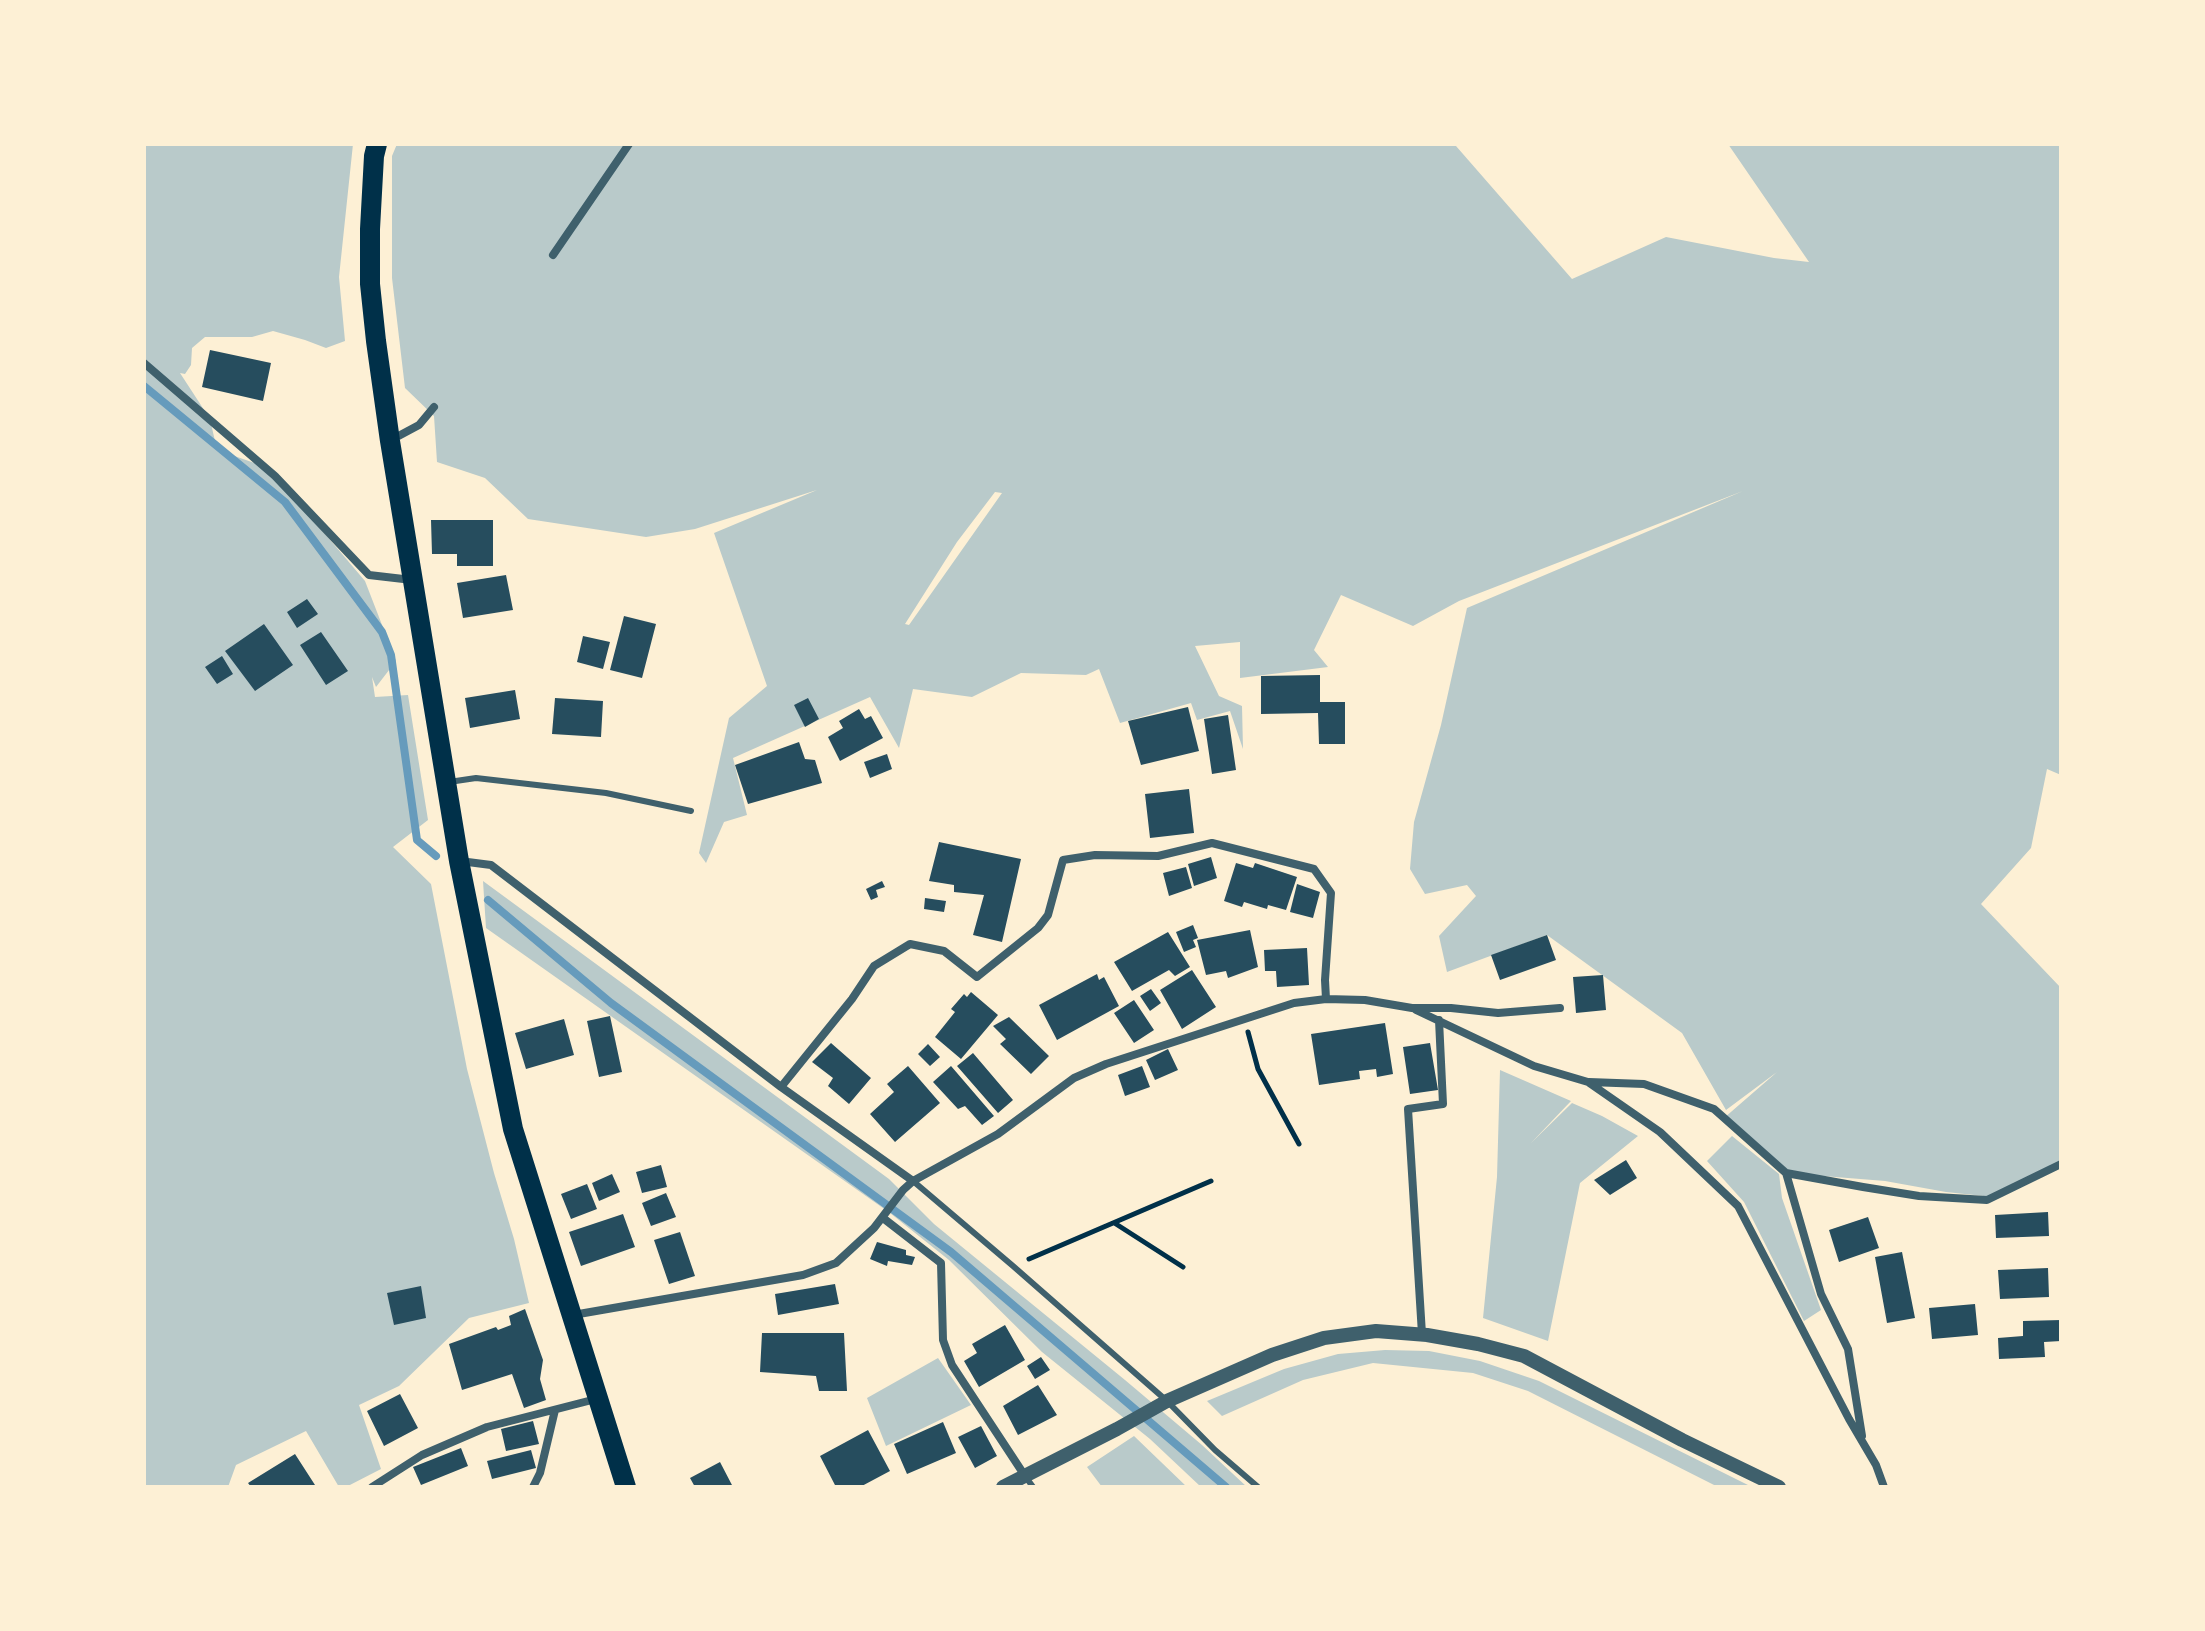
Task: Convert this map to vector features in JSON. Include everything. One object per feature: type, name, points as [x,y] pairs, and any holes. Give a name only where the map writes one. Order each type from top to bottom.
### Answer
[{"type":"main road","points":[[377,144],[370,229],[370,284],[376,341],[459,861],[513,1129],[626,1487]]},
{"type":"street","points":[[553,255],[629,144]]},
{"type":"street","points":[[144,363],[275,476],[369,575],[413,580]]},
{"type":"street","points":[[390,441],[419,425],[434,407]]},
{"type":"street","points":[[781,1087],[852,999],[874,966],[910,944],[944,951],[977,977],[1038,928],[1048,915],[1063,860],[1095,855],[1158,856],[1212,843],[1314,869],[1331,893],[1326,999]]},
{"type":"street","points":[[459,861],[491,865],[781,1087],[913,1181]]},
{"type":"street","points":[[572,1315],[803,1275],[836,1263],[885,1215],[913,1181],[998,1134],[1074,1078],[1106,1064],[1294,1003],[1326,999],[1365,1000],[1412,1008],[1498,1013],[1560,1008]]},
{"type":"street","points":[[1412,1008],[1534,1066],[1588,1082],[1644,1084],[1714,1109],[1786,1173],[1919,1196],[1987,1200],[2061,1164]]},
{"type":"street","points":[[1422,1334],[1408,1109],[1443,1104],[1439,1020]]},
{"type":"street","points":[[1588,1082],[1660,1132],[1738,1206],[1876,1465],[1884,1487]]},
{"type":"street","points":[[1786,1173],[1821,1294],[1848,1349],[1863,1443]]},
{"type":"street","points":[[885,1215],[941,1263],[943,1340],[952,1365],[1029,1481]]},
{"type":"street","points":[[1003,1487],[1029,1481],[1164,1403],[1272,1355],[1324,1338],[1376,1331],[1422,1334],[1524,1356],[1682,1440],[1779,1487]]},
{"type":"street","points":[[372,1487],[422,1455],[487,1427],[598,1399]]},
{"type":"street","points":[[533,1487],[540,1473],[555,1410]]},
{"type":"lane","points":[[446,783],[476,778],[606,793],[691,811]]},
{"type":"lane","points":[[913,1181],[1013,1266],[1258,1487]]},
{"type":"path","points":[[1245,1019],[1258,1069],[1299,1144]]},
{"type":"path","points":[[1013,1266],[1211,1181]]},
{"type":"path","points":[[1115,1224],[1183,1267]]},
{"type":"shaded area","points":[[144,144],[353,144],[339,277],[345,341],[326,348],[273,331],[252,337],[205,337],[192,348],[191,365],[185,374],[180,373],[210,419],[217,450],[269,468],[365,581],[396,661],[376,687],[372,677],[375,697],[408,695],[428,820],[393,847],[431,884],[467,1069],[529,1303],[469,1318],[399,1386],[359,1405],[381,1469],[346,1487],[339,1487],[306,1431],[236,1465],[228,1487],[144,1487]]},
{"type":"shaded area","points":[[397,144],[1457,144],[1572,279],[1666,237],[1809,262],[1728,144],[2061,144],[2061,775],[2047,769],[2031,848],[1981,904],[2061,988],[2061,1164],[1993,1197],[1885,1181],[1786,1173],[1724,1118],[1777,1072],[1726,1110],[1682,1033],[1547,935],[1447,972],[1439,936],[1476,896],[1467,885],[1425,894],[1410,869],[1414,822],[1441,725],[1467,608],[1743,491],[1459,601],[1413,626],[1341,595],[1314,650],[1328,667],[1240,678],[1240,642],[1195,646],[1219,696],[1242,706],[1243,749],[1230,711],[1197,720],[1191,703],[1120,723],[1099,669],[1086,675],[1021,673],[972,697],[913,689],[899,748],[870,697],[733,758],[747,815],[724,822],[706,863],[699,853],[729,718],[767,686],[714,533],[817,490],[695,529],[646,537],[528,519],[485,478],[437,462],[434,416],[405,388],[392,278],[392,156]],"holes":[[[995,492],[1002,493],[909,625],[905,624],[957,542]]]},
{"type":"shaded area","points":[[483,881],[889,1179],[934,1224],[1125,1380],[1247,1487],[1201,1487],[1150,1439],[1042,1352],[949,1260],[890,1213],[486,928]]},
{"type":"shaded area","points":[[1500,1070],[1571,1101],[1531,1143],[1572,1103],[1638,1136],[1580,1183],[1548,1341],[1483,1318],[1497,1177]]},
{"type":"shaded area","points":[[1732,1136],[1779,1174],[1782,1198],[1821,1310],[1804,1321],[1744,1202],[1707,1161]]},
{"type":"shaded area","points":[[1385,1350],[1429,1351],[1480,1361],[1539,1381],[1752,1487],[1718,1487],[1528,1391],[1473,1373],[1373,1363],[1303,1380],[1222,1416],[1207,1401],[1284,1369],[1338,1354]]},
{"type":"shaded area","points":[[938,1358],[971,1405],[886,1446],[867,1398]]},
{"type":"shaded area","points":[[1134,1436],[1187,1487],[1102,1487],[1087,1467]]},
{"type":"building","points":[[210,350],[271,363],[263,401],[202,387]]},
{"type":"building","points":[[431,520],[493,520],[493,566],[457,566],[457,554],[432,554]]},
{"type":"building","points":[[506,575],[513,610],[463,618],[457,583]]},
{"type":"building","points":[[307,599],[318,614],[297,628],[287,612]]},
{"type":"building","points":[[624,616],[656,624],[642,678],[610,670]]},
{"type":"building","points":[[264,624],[293,665],[255,691],[225,651]]},
{"type":"building","points":[[321,632],[348,671],[326,685],[300,645]]},
{"type":"building","points":[[583,636],[610,642],[603,669],[577,662]]},
{"type":"building","points":[[222,656],[233,674],[217,684],[205,667]]},
{"type":"building","points":[[1320,675],[1320,702],[1345,702],[1345,744],[1319,744],[1318,713],[1261,714],[1261,676]]},
{"type":"building","points":[[515,690],[520,719],[470,728],[465,698]]},
{"type":"building","points":[[555,698],[603,701],[601,737],[552,734]]},
{"type":"building","points":[[808,698],[819,719],[805,727],[794,705]]},
{"type":"building","points":[[1188,707],[1199,751],[1141,765],[1128,721]]},
{"type":"building","points":[[859,709],[865,719],[871,716],[883,738],[840,761],[828,737],[843,728],[839,721]]},
{"type":"building","points":[[1228,715],[1236,770],[1212,774],[1204,719]]},
{"type":"building","points":[[799,742],[805,759],[815,760],[822,783],[748,804],[735,765]]},
{"type":"building","points":[[887,754],[892,769],[870,778],[864,762]]},
{"type":"building","points":[[1189,789],[1194,833],[1150,838],[1145,794]]},
{"type":"building","points":[[939,842],[1021,859],[1002,942],[973,935],[984,895],[954,892],[954,885],[929,881]]},
{"type":"building","points":[[1211,857],[1217,878],[1194,886],[1188,864]]},
{"type":"building","points":[[1236,863],[1253,868],[1255,863],[1297,877],[1286,910],[1268,905],[1267,909],[1244,902],[1242,907],[1224,901]]},
{"type":"building","points":[[1186,867],[1192,888],[1169,896],[1163,873]]},
{"type":"building","points":[[882,881],[885,887],[876,890],[878,897],[871,900],[866,889]]},
{"type":"building","points":[[1297,884],[1320,892],[1313,918],[1290,912]]},
{"type":"building","points":[[925,898],[946,901],[944,912],[924,909]]},
{"type":"building","points":[[1193,925],[1198,938],[1193,940],[1196,947],[1184,952],[1176,932]]},
{"type":"building","points":[[1250,930],[1258,967],[1228,978],[1226,971],[1206,975],[1197,940]]},
{"type":"building","points":[[1168,932],[1190,967],[1175,976],[1169,970],[1132,991],[1114,962]]},
{"type":"building","points":[[1547,935],[1556,960],[1500,980],[1491,955]]},
{"type":"building","points":[[1307,948],[1309,985],[1277,987],[1276,971],[1265,971],[1264,950]]},
{"type":"building","points":[[1192,970],[1216,1007],[1182,1029],[1160,990]]},
{"type":"building","points":[[1097,974],[1099,980],[1104,977],[1119,1006],[1057,1040],[1039,1005]]},
{"type":"building","points":[[1603,975],[1606,1010],[1576,1013],[1573,977]]},
{"type":"building","points":[[1151,989],[1161,1003],[1150,1011],[1140,996]]},
{"type":"building","points":[[971,992],[998,1015],[961,1059],[935,1037],[955,1012],[951,1009],[964,994],[967,997]]},
{"type":"building","points":[[1134,1000],[1154,1030],[1134,1043],[1114,1013]]},
{"type":"building","points":[[610,1016],[622,1072],[599,1077],[587,1021]]},
{"type":"building","points":[[1009,1017],[1049,1056],[1031,1074],[1000,1044],[1006,1039],[993,1026]]},
{"type":"building","points":[[564,1019],[574,1055],[526,1069],[515,1033]]},
{"type":"building","points":[[1385,1023],[1393,1074],[1377,1077],[1376,1069],[1359,1071],[1360,1079],[1319,1085],[1311,1034]]},
{"type":"building","points":[[831,1043],[871,1078],[849,1104],[828,1086],[833,1078],[812,1062]]},
{"type":"building","points":[[1430,1043],[1438,1090],[1410,1094],[1403,1047]]},
{"type":"building","points":[[928,1044],[940,1057],[930,1066],[918,1054]]},
{"type":"building","points":[[1168,1049],[1178,1070],[1155,1080],[1146,1060]]},
{"type":"building","points":[[973,1053],[1013,1100],[998,1113],[957,1066]]},
{"type":"building","points":[[908,1066],[940,1103],[895,1142],[870,1114],[894,1092],[887,1084]]},
{"type":"building","points":[[951,1066],[994,1116],[982,1125],[965,1106],[958,1109],[933,1082]]},
{"type":"building","points":[[1142,1066],[1150,1087],[1125,1096],[1118,1075]]},
{"type":"building","points":[[1626,1160],[1637,1178],[1610,1195],[1594,1180]]},
{"type":"building","points":[[661,1165],[667,1187],[642,1193],[636,1172]]},
{"type":"building","points":[[612,1174],[620,1192],[599,1201],[592,1183]]},
{"type":"building","points":[[587,1184],[597,1209],[571,1219],[561,1194]]},
{"type":"building","points":[[666,1193],[676,1217],[651,1226],[642,1203]]},
{"type":"building","points":[[2048,1212],[2049,1236],[1996,1238],[1995,1215]]},
{"type":"building","points":[[623,1214],[635,1247],[581,1266],[569,1232]]},
{"type":"building","points":[[1868,1217],[1879,1248],[1839,1262],[1829,1230]]},
{"type":"building","points":[[680,1232],[695,1276],[669,1284],[654,1240]]},
{"type":"building","points":[[877,1242],[906,1250],[906,1255],[915,1257],[912,1265],[888,1261],[887,1266],[870,1259]]},
{"type":"building","points":[[1902,1252],[1915,1318],[1887,1323],[1875,1257]]},
{"type":"building","points":[[2048,1268],[2049,1297],[2000,1299],[1998,1270]]},
{"type":"building","points":[[835,1284],[839,1304],[778,1315],[775,1294]]},
{"type":"building","points":[[421,1286],[426,1318],[394,1325],[387,1293]]},
{"type":"building","points":[[1975,1304],[1978,1335],[1932,1339],[1929,1308]]},
{"type":"building","points":[[525,1309],[543,1360],[540,1379],[546,1400],[524,1408],[512,1374],[462,1390],[449,1344],[496,1327],[498,1330],[511,1325],[509,1316]]},
{"type":"building","points":[[2061,1320],[2061,1341],[2044,1342],[2045,1357],[1999,1359],[1998,1338],[2023,1336],[2023,1321]]},
{"type":"building","points":[[1005,1325],[1025,1360],[979,1387],[964,1361],[977,1353],[972,1344]]},
{"type":"building","points":[[762,1333],[844,1333],[847,1391],[819,1391],[816,1376],[760,1372]]},
{"type":"building","points":[[1041,1357],[1050,1370],[1035,1379],[1027,1366]]},
{"type":"building","points":[[1038,1385],[1057,1415],[1018,1435],[1003,1406]]},
{"type":"building","points":[[400,1394],[418,1428],[384,1446],[367,1411]]},
{"type":"building","points":[[533,1421],[539,1444],[506,1451],[501,1429]]},
{"type":"building","points":[[943,1422],[956,1453],[907,1474],[894,1444]]},
{"type":"building","points":[[981,1426],[997,1456],[975,1468],[958,1437]]},
{"type":"building","points":[[868,1430],[890,1471],[860,1487],[836,1487],[820,1456]]},
{"type":"building","points":[[461,1448],[468,1466],[421,1485],[413,1467]]},
{"type":"building","points":[[531,1450],[536,1468],[492,1479],[487,1461]]},
{"type":"building","points":[[295,1454],[315,1485],[312,1487],[251,1487],[248,1483]]},
{"type":"building","points":[[720,1462],[733,1487],[695,1487],[690,1478]]},
{"type":"waterway","points":[[144,386],[285,502],[382,632],[391,655],[417,840],[436,856]]},
{"type":"waterway","points":[[488,900],[611,1003],[951,1252],[1226,1487]]}]
